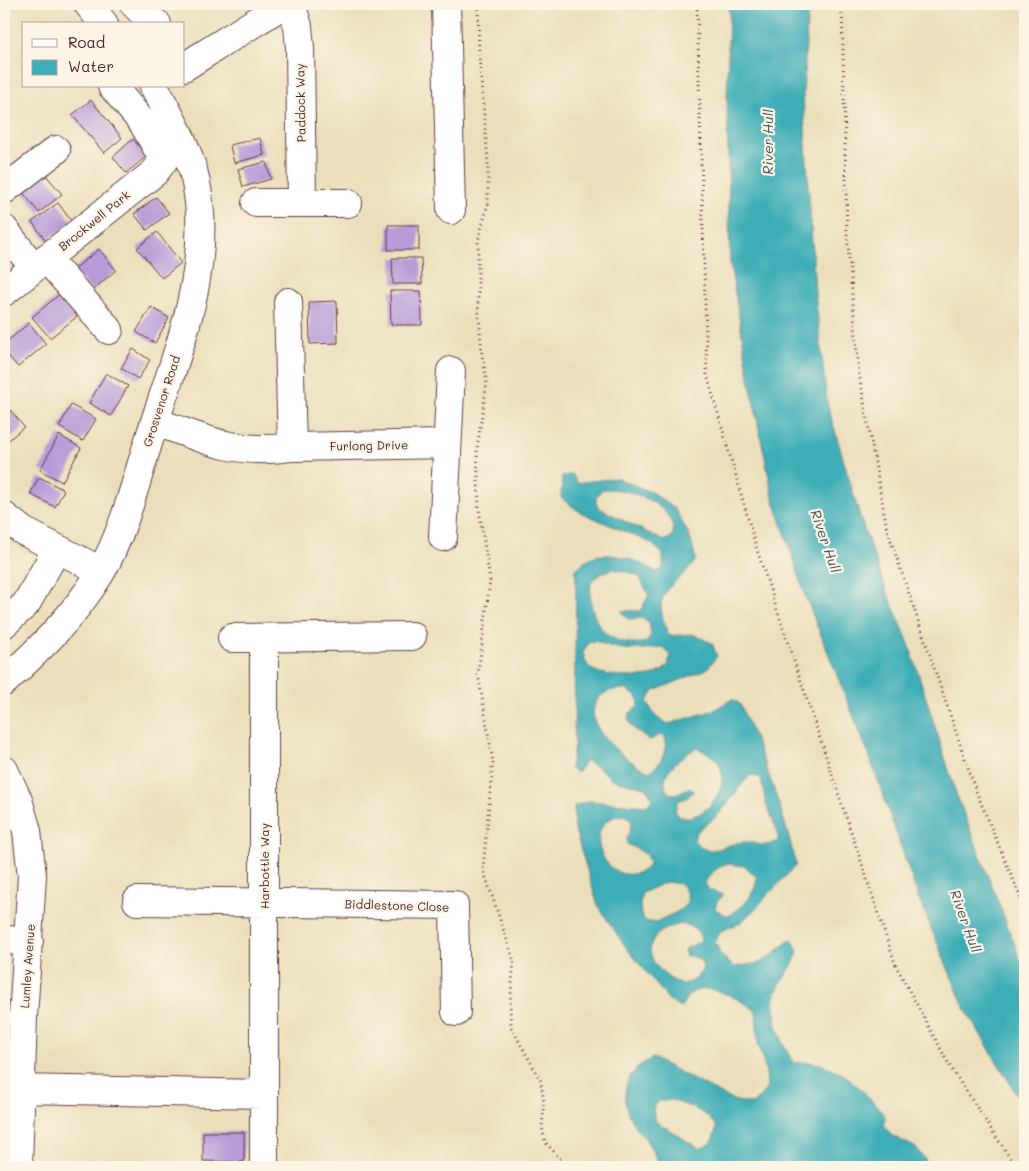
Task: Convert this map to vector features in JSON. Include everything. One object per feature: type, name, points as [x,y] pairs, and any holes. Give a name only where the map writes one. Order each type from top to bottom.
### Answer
[{"type":"street","points":[[88,4],[102,22]]},
{"type":"street","points":[[134,4],[154,22]]},
{"type":"street","points":[[190,53],[284,4]]},
{"type":"street","name":"Paddock Way","points":[[291,4],[298,26],[300,48],[302,203]]},
{"type":"street","points":[[446,13],[451,210]]},
{"type":"street","name":"Brockwell Park","points":[[4,292],[155,172],[164,160],[143,123],[114,88]]},
{"type":"street","name":"Grosvenor Road","points":[[4,682],[69,619],[101,571],[121,529],[187,322],[197,275],[200,229],[196,183],[186,150],[155,88]]},
{"type":"street","points":[[8,186],[56,150]]},
{"type":"street","points":[[256,203],[348,203]]},
{"type":"street","points":[[4,229],[109,330]]},
{"type":"street","points":[[288,302],[292,447]]},
{"type":"street","points":[[443,537],[450,371]]},
{"type":"street","name":"Furlong Drive","points":[[154,421],[221,446],[271,450],[292,447],[446,444]]},
{"type":"street","points":[[4,516],[23,531],[56,550],[101,571]]},
{"type":"street","points":[[4,624],[26,604],[56,550]]},
{"type":"street","points":[[232,638],[412,636]]},
{"type":"street","name":"Harbottle Way","points":[[264,638],[264,1167]]},
{"type":"street","name":"Lumley Avenue","points":[[4,770],[18,800],[27,831],[32,876],[16,940],[20,1088],[18,1167]]},
{"type":"street","points":[[137,901],[264,902]]},
{"type":"street","name":"Biddlestone Close","points":[[264,902],[454,904],[456,1012]]},
{"type":"street","points":[[20,1088],[263,1094]]},
{"type":"path","points":[[478,4],[479,54],[488,161],[488,204],[478,240],[478,302],[482,355],[487,382],[477,448],[480,509],[490,582],[478,674],[493,761],[483,869],[514,960],[510,1004],[511,1027],[541,1082],[544,1103],[542,1126],[545,1142],[568,1167]]},
{"type":"path","points":[[698,4],[707,374],[757,550],[896,966],[951,1068],[1016,1167]]},
{"type":"path","points":[[842,4],[847,233],[859,374],[887,529],[976,791],[1025,908]]},
{"type":"water","name":"River Hull","points":[[729,4],[808,4],[803,96],[815,293],[827,403],[861,520],[887,592],[908,641],[956,793],[1025,971],[1025,1108],[964,1007],[919,899],[869,755],[806,598],[773,497],[751,389],[730,263],[727,99]]},
{"type":"water","points":[[572,474],[577,483],[617,478],[653,493],[675,509],[690,537],[696,560],[671,586],[662,599],[663,620],[669,636],[692,634],[712,643],[717,656],[707,669],[654,691],[647,702],[656,717],[668,724],[712,711],[732,699],[740,704],[772,783],[796,865],[753,911],[740,923],[721,931],[715,941],[721,955],[734,967],[763,961],[792,939],[798,950],[778,989],[775,1002],[778,1030],[790,1057],[795,1063],[823,1065],[835,1070],[857,1085],[885,1116],[884,1125],[892,1136],[915,1147],[925,1159],[924,1167],[660,1167],[647,1141],[630,1118],[625,1097],[629,1079],[643,1064],[653,1058],[732,1100],[753,1104],[767,1088],[766,1072],[758,1043],[756,1011],[733,997],[714,990],[704,989],[689,995],[680,1008],[669,1000],[625,946],[598,906],[574,827],[574,806],[590,801],[646,806],[653,799],[646,787],[613,780],[598,767],[586,761],[577,773],[570,768],[574,747],[576,569],[592,557],[608,555],[635,561],[657,572],[663,568],[663,554],[651,543],[580,512],[561,498],[562,477]],"holes":[[[603,489],[614,489],[638,495],[649,500],[667,515],[672,525],[673,536],[664,541],[601,509],[596,503],[596,496]],[[614,569],[638,575],[649,595],[640,611],[621,611],[628,619],[641,618],[649,622],[651,634],[647,642],[633,643],[620,641],[610,637],[602,629],[592,609],[591,582],[601,573]],[[596,641],[621,649],[662,647],[670,655],[668,666],[658,673],[633,677],[608,675],[592,670],[586,663],[583,652],[589,642]],[[626,689],[638,698],[639,705],[630,713],[628,719],[633,728],[649,740],[661,735],[666,739],[662,758],[649,772],[620,753],[601,733],[595,723],[593,712],[596,702],[602,695],[613,690]],[[696,748],[713,757],[720,766],[722,775],[718,794],[712,803],[697,815],[679,816],[675,811],[678,801],[688,797],[694,791],[688,788],[676,794],[668,793],[665,786],[665,779],[677,761]],[[751,775],[761,778],[766,804],[778,833],[778,841],[767,845],[744,842],[711,850],[700,846],[694,840],[697,833],[718,815]],[[624,815],[631,819],[627,844],[645,854],[649,866],[634,874],[621,873],[610,866],[602,855],[599,842],[601,829],[609,820]],[[725,864],[745,866],[757,878],[751,896],[739,909],[728,916],[715,909],[717,902],[724,895],[709,890],[705,883],[711,873]],[[666,882],[681,884],[687,896],[687,901],[682,908],[657,921],[651,922],[643,919],[640,906],[642,893]],[[682,924],[692,927],[699,934],[701,941],[684,950],[686,956],[696,957],[700,960],[703,969],[695,980],[681,985],[659,969],[650,952],[652,943],[657,935],[667,929]],[[671,1100],[703,1113],[717,1128],[711,1143],[700,1149],[655,1121],[653,1109],[659,1101]]]},
{"type":"building","points":[[91,100],[122,138],[104,153],[72,115]]},
{"type":"building","points":[[260,138],[264,155],[234,163],[230,145]]},
{"type":"building","points":[[133,139],[147,156],[126,173],[113,157]]},
{"type":"building","points":[[266,162],[271,179],[243,187],[238,169]]},
{"type":"building","points":[[44,173],[62,194],[39,213],[22,191]]},
{"type":"building","points":[[156,197],[169,213],[147,230],[134,214]]},
{"type":"building","points":[[58,203],[72,222],[46,241],[32,222]]},
{"type":"building","points":[[388,225],[419,225],[419,250],[388,250]]},
{"type":"building","points":[[157,232],[181,263],[162,278],[137,248]]},
{"type":"building","points":[[99,249],[116,270],[92,291],[73,270]]},
{"type":"building","points":[[392,258],[421,258],[422,284],[393,284]]},
{"type":"building","points":[[390,291],[421,291],[422,325],[391,325]]},
{"type":"building","points":[[61,293],[79,315],[50,338],[32,317]]},
{"type":"building","points":[[337,301],[338,343],[310,344],[309,302]]},
{"type":"building","points":[[151,307],[169,318],[155,343],[136,332]]},
{"type":"building","points":[[29,323],[46,344],[18,367],[4,351],[4,344]]},
{"type":"building","points":[[133,349],[150,360],[138,379],[121,368]]},
{"type":"building","points":[[106,373],[128,386],[111,416],[89,403]]},
{"type":"building","points":[[71,405],[96,419],[83,441],[59,427]]},
{"type":"building","points":[[8,407],[24,427],[4,444],[4,410]]},
{"type":"building","points":[[59,435],[81,448],[62,482],[40,470]]},
{"type":"building","points":[[39,477],[64,490],[55,507],[30,494]]},
{"type":"building","points":[[203,1132],[244,1132],[244,1162],[203,1161]]}]
